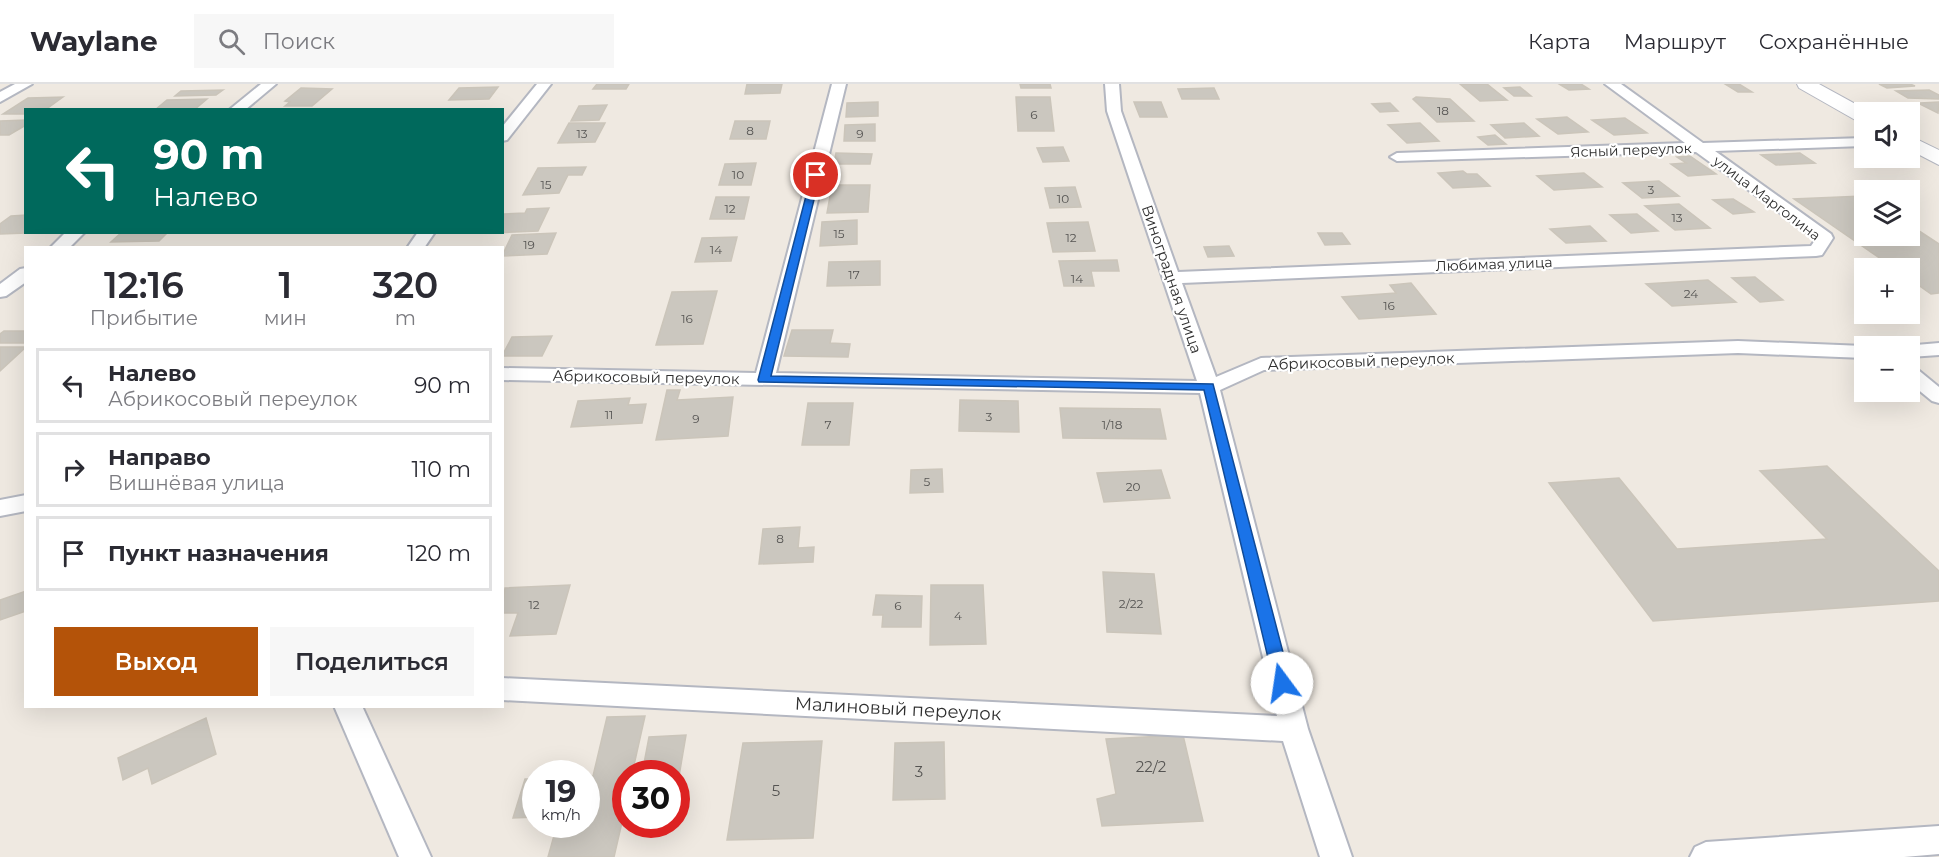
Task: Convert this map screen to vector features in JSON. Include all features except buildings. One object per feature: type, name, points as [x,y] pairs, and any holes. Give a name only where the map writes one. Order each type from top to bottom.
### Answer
[{"type":"main road","points":[[1806,84],[1854,111]]},
{"type":"main road","points":[[1920,148],[1939,159]]},
{"type":"street","points":[[0,98],[25,84]]},
{"type":"street","points":[[239,108],[269,84]]},
{"type":"street","points":[[504,134],[544,84]]},
{"type":"street","points":[[764,380],[839,84]]},
{"type":"street","name":"Виноградная улица","points":[[1112,84],[1114,111],[1209,387],[1294,729],[1340,852]]},
{"type":"street","name":"улица Марголина","points":[[1612,84],[1825,238],[1816,251]]},
{"type":"street","name":"Ясный переулок","points":[[1397,157],[1854,142]]},
{"type":"street","points":[[60,246],[75,234]]},
{"type":"street","name":"Любимая улица","points":[[1172,278],[1816,251]]},
{"type":"street","points":[[0,292],[24,274]]},
{"type":"street","name":"Абрикосовый переулок","points":[[504,374],[1209,387],[1261,364],[1738,347],[1854,352]]},
{"type":"street","points":[[1920,350],[1939,349]]},
{"type":"street","points":[[1920,381],[1939,397]]},
{"type":"street","points":[[0,508],[24,503]]},
{"type":"street","name":"Малиновый переулок","points":[[504,689],[1294,729]]},
{"type":"street","points":[[349,708],[415,857]]},
{"type":"street","points":[[1706,857],[1939,840]]},
{"type":"route","points":[[816,175],[764,380],[1209,387],[1282,683]]}]
